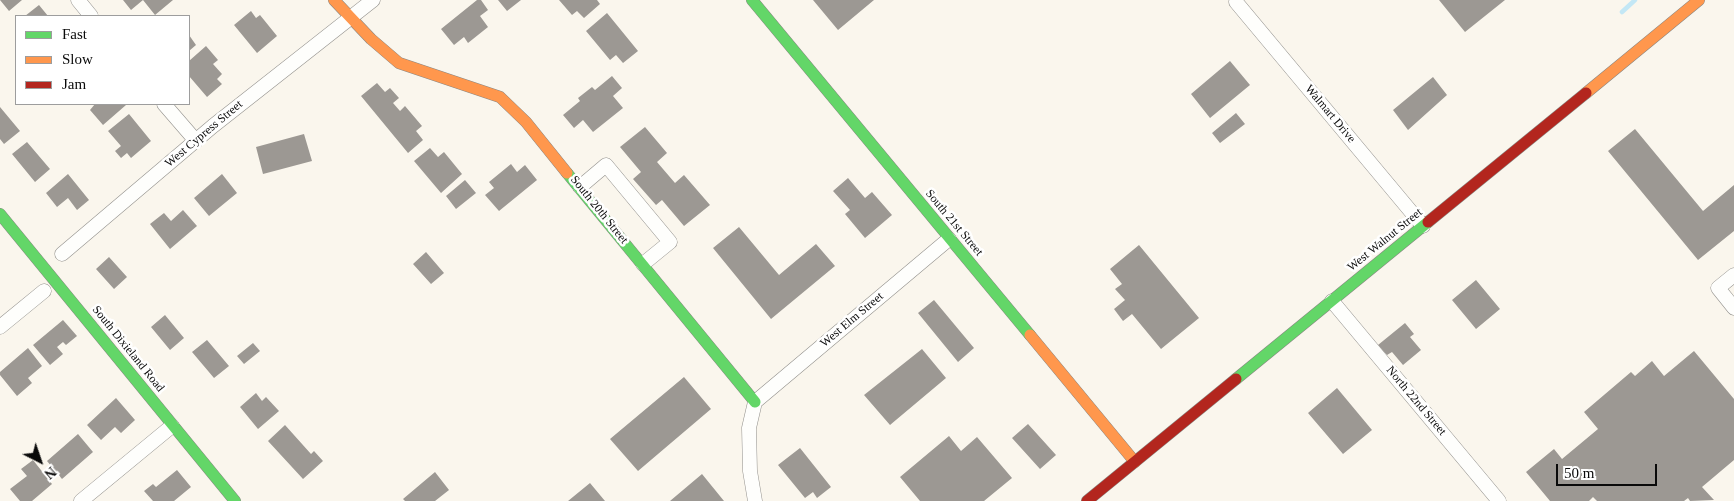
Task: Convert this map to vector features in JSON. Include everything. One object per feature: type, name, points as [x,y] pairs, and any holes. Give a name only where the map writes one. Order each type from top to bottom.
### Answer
[{"type":"street","points":[[78,0],[91,15]]},
{"type":"street","name":"South 20th Street","points":[[334,0],[349,17],[399,63],[500,97],[526,122],[756,402]]},
{"type":"street","name":"West Cypress Street","points":[[62,254],[196,141],[349,17],[373,0]]},
{"type":"street","name":"South 21st Street","points":[[752,0],[949,239],[1069,380],[1135,462]]},
{"type":"street","name":"West Walnut Street","points":[[1088,501],[1699,0]]},
{"type":"street","name":"Walmart Drive","points":[[1236,2],[1423,226]]},
{"type":"street","points":[[165,105],[196,141]]},
{"type":"street","points":[[580,187],[606,165],[670,242],[643,264]]},
{"type":"street","name":"South Dixieland Road","points":[[0,214],[235,501]]},
{"type":"street","name":"West Elm Street","points":[[756,402],[949,239]]},
{"type":"street","points":[[1734,275],[1718,288],[1734,308]]},
{"type":"street","points":[[0,327],[44,291]]},
{"type":"street","name":"North 22nd Street","points":[[1332,301],[1499,501]]},
{"type":"street","points":[[755,501],[750,471],[749,428],[756,402]]},
{"type":"street","points":[[81,501],[172,426]]},
{"type":"building","points":[[0,0],[22,0],[9,11]]},
{"type":"building","points":[[123,0],[143,0],[131,10]]},
{"type":"building","points":[[143,0],[173,0],[155,15]]},
{"type":"building","points":[[477,0],[481,0],[488,10],[480,16],[488,27],[468,43],[464,37],[454,45],[441,29]]},
{"type":"building","points":[[498,0],[521,0],[507,11]]},
{"type":"building","points":[[559,0],[597,0],[600,4],[584,18],[577,11],[572,15]]},
{"type":"building","points":[[813,0],[874,0],[838,30]]},
{"type":"building","points":[[1439,0],[1505,0],[1465,32]]},
{"type":"building","points":[[39,5],[47,15],[26,15]]},
{"type":"building","points":[[251,11],[256,18],[260,15],[277,36],[257,53],[234,25]]},
{"type":"building","points":[[607,13],[638,51],[623,63],[616,55],[610,60],[586,31]]},
{"type":"building","points":[[190,36],[196,45],[190,50]]},
{"type":"building","points":[[206,46],[218,60],[213,64],[222,74],[217,79],[222,84],[207,97],[190,77],[190,60]]},
{"type":"building","points":[[1230,61],[1250,85],[1210,118],[1191,94]]},
{"type":"building","points":[[612,76],[622,88],[613,96],[623,108],[593,132],[583,120],[574,128],[563,115],[580,101],[578,98],[592,87],[595,90]]},
{"type":"building","points":[[1433,77],[1447,95],[1408,130],[1393,110]]},
{"type":"building","points":[[377,83],[385,92],[390,88],[399,98],[393,103],[400,111],[405,106],[422,126],[416,131],[423,140],[408,153],[361,96]]},
{"type":"building","points":[[94,105],[126,105],[103,125],[90,110]]},
{"type":"building","points":[[0,107],[20,131],[4,144],[0,139]]},
{"type":"building","points":[[1236,113],[1245,124],[1220,143],[1212,133]]},
{"type":"building","points":[[129,114],[151,141],[131,158],[127,153],[121,158],[115,151],[121,146],[108,131]]},
{"type":"building","points":[[645,127],[667,153],[657,162],[675,183],[684,175],[710,205],[684,226],[662,200],[656,205],[633,179],[641,172],[620,147]]},
{"type":"building","points":[[1635,129],[1703,211],[1734,185],[1734,231],[1698,260],[1608,151]]},
{"type":"building","points":[[304,134],[312,161],[263,174],[256,147]]},
{"type":"building","points":[[27,142],[50,169],[35,182],[12,154]]},
{"type":"building","points":[[430,148],[438,157],[444,152],[462,174],[441,193],[414,161]]},
{"type":"building","points":[[511,164],[517,172],[525,165],[537,180],[499,211],[485,195],[494,188],[489,182]]},
{"type":"building","points":[[68,174],[89,200],[77,210],[68,198],[57,207],[46,193]]},
{"type":"building","points":[[222,174],[237,193],[209,216],[194,198]]},
{"type":"building","points":[[848,178],[865,198],[872,192],[892,215],[865,238],[845,214],[850,210],[833,191]]},
{"type":"building","points":[[465,180],[476,193],[456,209],[446,196]]},
{"type":"building","points":[[183,210],[197,226],[170,249],[150,224],[164,213],[171,221]]},
{"type":"building","points":[[739,227],[779,275],[816,244],[835,266],[771,319],[713,248]]},
{"type":"building","points":[[1139,245],[1199,318],[1161,349],[1132,314],[1123,321],[1114,309],[1125,300],[1115,289],[1122,284],[1110,269]]},
{"type":"building","points":[[426,252],[444,273],[431,284],[413,264]]},
{"type":"building","points":[[109,257],[127,277],[114,289],[96,269]]},
{"type":"building","points":[[1476,280],[1500,309],[1476,329],[1452,300]]},
{"type":"building","points":[[934,300],[974,348],[958,362],[918,313]]},
{"type":"building","points":[[165,315],[184,338],[170,350],[151,327]]},
{"type":"building","points":[[63,320],[77,336],[66,345],[63,342],[57,347],[63,354],[50,365],[33,345]]},
{"type":"building","points":[[1405,323],[1414,334],[1410,337],[1421,350],[1403,365],[1392,352],[1387,355],[1378,345]]},
{"type":"building","points":[[207,340],[229,366],[214,378],[192,352]]},
{"type":"building","points":[[253,343],[260,351],[244,364],[237,356]]},
{"type":"building","points":[[28,348],[42,366],[28,378],[32,383],[17,396],[0,375],[0,372]]},
{"type":"building","points":[[922,349],[946,378],[890,425],[864,395]]},
{"type":"building","points":[[1694,351],[1734,399],[1734,460],[1702,487],[1714,500],[1690,501],[1688,498],[1684,501],[1597,501],[1593,497],[1589,501],[1550,501],[1526,472],[1554,449],[1562,459],[1598,429],[1584,412],[1631,372],[1635,376],[1652,361],[1664,376]]},
{"type":"building","points":[[684,377],[711,409],[638,471],[610,439]]},
{"type":"building","points":[[1337,388],[1372,430],[1343,454],[1308,413]]},
{"type":"building","points":[[256,393],[262,401],[266,397],[279,411],[258,429],[240,407]]},
{"type":"building","points":[[116,398],[135,420],[121,433],[115,427],[101,440],[87,425]]},
{"type":"building","points":[[1028,424],[1056,455],[1040,469],[1012,438]]},
{"type":"building","points":[[285,425],[311,454],[314,451],[323,461],[303,479],[268,441]]},
{"type":"building","points":[[78,434],[93,452],[62,479],[47,461]]},
{"type":"building","points":[[949,436],[961,451],[977,437],[1012,478],[984,501],[920,501],[900,477]]},
{"type":"building","points":[[800,448],[831,487],[817,498],[813,492],[805,498],[778,465]]},
{"type":"building","points":[[33,460],[52,484],[32,501],[20,501],[10,489],[27,476],[21,469]]},
{"type":"building","points":[[177,470],[191,487],[174,501],[153,501],[144,491],[153,484],[156,487]]},
{"type":"building","points":[[435,472],[449,490],[435,501],[405,501],[403,499]]},
{"type":"building","points":[[702,474],[724,501],[670,501]]},
{"type":"building","points":[[590,483],[605,501],[568,501]]},
{"type":"waterway","points":[[1622,12],[1635,0]]},
{"type":"traffic: fast","points":[[752,0],[1030,335]]},
{"type":"traffic: fast","points":[[567,173],[755,402]]},
{"type":"traffic: fast","points":[[0,214],[235,501]]},
{"type":"traffic: fast","points":[[1236,379],[1428,222]]},
{"type":"traffic: slow","points":[[334,0],[371,39],[399,63],[500,97],[526,122],[567,173]]},
{"type":"traffic: slow","points":[[1586,93],[1699,0]]},
{"type":"traffic: slow","points":[[1030,335],[1135,462]]},
{"type":"traffic: jam","points":[[1428,222],[1586,93]]},
{"type":"traffic: jam","points":[[1087,501],[1236,379]]}]
